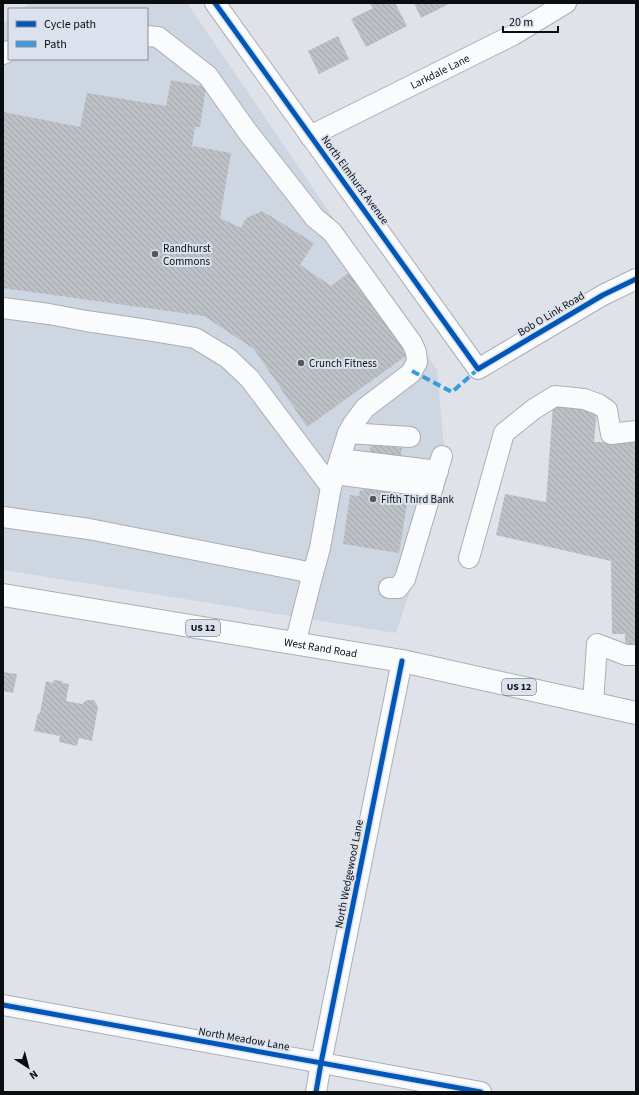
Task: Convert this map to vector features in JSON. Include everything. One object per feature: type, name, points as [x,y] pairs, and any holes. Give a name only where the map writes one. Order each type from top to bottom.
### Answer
[{"type":"main road","name":"West Rand Road","points":[[3,595],[402,661],[636,713]]},
{"type":"street","name":"North Elmhurst Avenue","points":[[215,3],[478,369]]},
{"type":"street","name":"Larkdale Lane","points":[[310,136],[513,35],[566,3]]},
{"type":"street","points":[[148,36],[158,37],[208,76],[247,131],[315,218],[332,232],[412,343],[416,352],[417,362],[410,373],[365,408],[348,432],[335,473],[320,548],[295,644]]},
{"type":"street","name":"Bob O Link Road","points":[[478,369],[603,295],[636,279]]},
{"type":"street","points":[[3,308],[195,338],[228,358],[250,379],[335,473],[438,472],[405,579],[398,588],[389,588]]},
{"type":"street","points":[[469,558],[504,433],[534,409],[556,396],[584,399],[598,404],[607,410],[611,434],[636,431]]},
{"type":"street","points":[[348,432],[410,436]]},
{"type":"street","points":[[3,517],[89,529],[313,573]]},
{"type":"street","points":[[593,703],[597,644],[626,655],[636,655]]},
{"type":"street","name":"North Wedgewood Lane","points":[[316,1092],[402,661]]},
{"type":"street","name":"North Meadow Lane","points":[[3,1005],[481,1092]]},
{"type":"shaded area","name":"Randhurst Commons","points":[[30,3],[187,3],[437,370],[447,480],[396,633],[3,570],[3,23],[8,20],[8,60],[148,60],[148,8],[23,8]]},
{"type":"building","points":[[370,3],[395,3],[407,26],[366,47],[351,19],[373,8]]},
{"type":"building","points":[[414,3],[451,3],[421,18]]},
{"type":"building","points":[[338,36],[349,59],[319,74],[308,51]]},
{"type":"building","name":"Randhurst Commons","points":[[171,80],[206,87],[200,127],[195,127],[192,146],[231,153],[220,218],[241,228],[246,218],[262,211],[314,243],[300,265],[331,286],[351,271],[410,353],[307,427],[254,349],[204,316],[3,288],[3,112],[80,127],[87,93],[166,106]]},
{"type":"building","points":[[553,405],[597,409],[594,442],[636,442],[636,646],[625,647],[625,634],[612,634],[611,561],[496,535],[505,494],[546,502]]},
{"type":"building","name":"Fifth Third Bank","points":[[371,444],[402,448],[394,495],[398,495],[397,502],[407,504],[399,553],[343,544],[350,495],[359,496],[360,490],[364,491]]},
{"type":"building","points":[[3,672],[17,674],[13,693],[3,691]]},
{"type":"building","points":[[53,680],[63,681],[62,683],[69,684],[66,701],[82,704],[87,700],[94,700],[98,707],[92,741],[79,738],[77,746],[59,742],[60,736],[34,731],[38,713],[40,713],[46,681],[54,683]]},
{"type":"marked path","points":[[412,371],[452,392],[478,369]]},
{"type":"cycle path","points":[[215,3],[478,369],[603,295],[636,279]]},
{"type":"cycle path","points":[[316,1092],[402,661]]},
{"type":"cycle path","points":[[3,1005],[481,1092]]},
{"type":"place","name":"Randhurst Commons","points":[[155,254]]},
{"type":"place","name":"Crunch Fitness","points":[[301,363]]},
{"type":"place","name":"Fifth Third Bank","points":[[373,499]]}]
